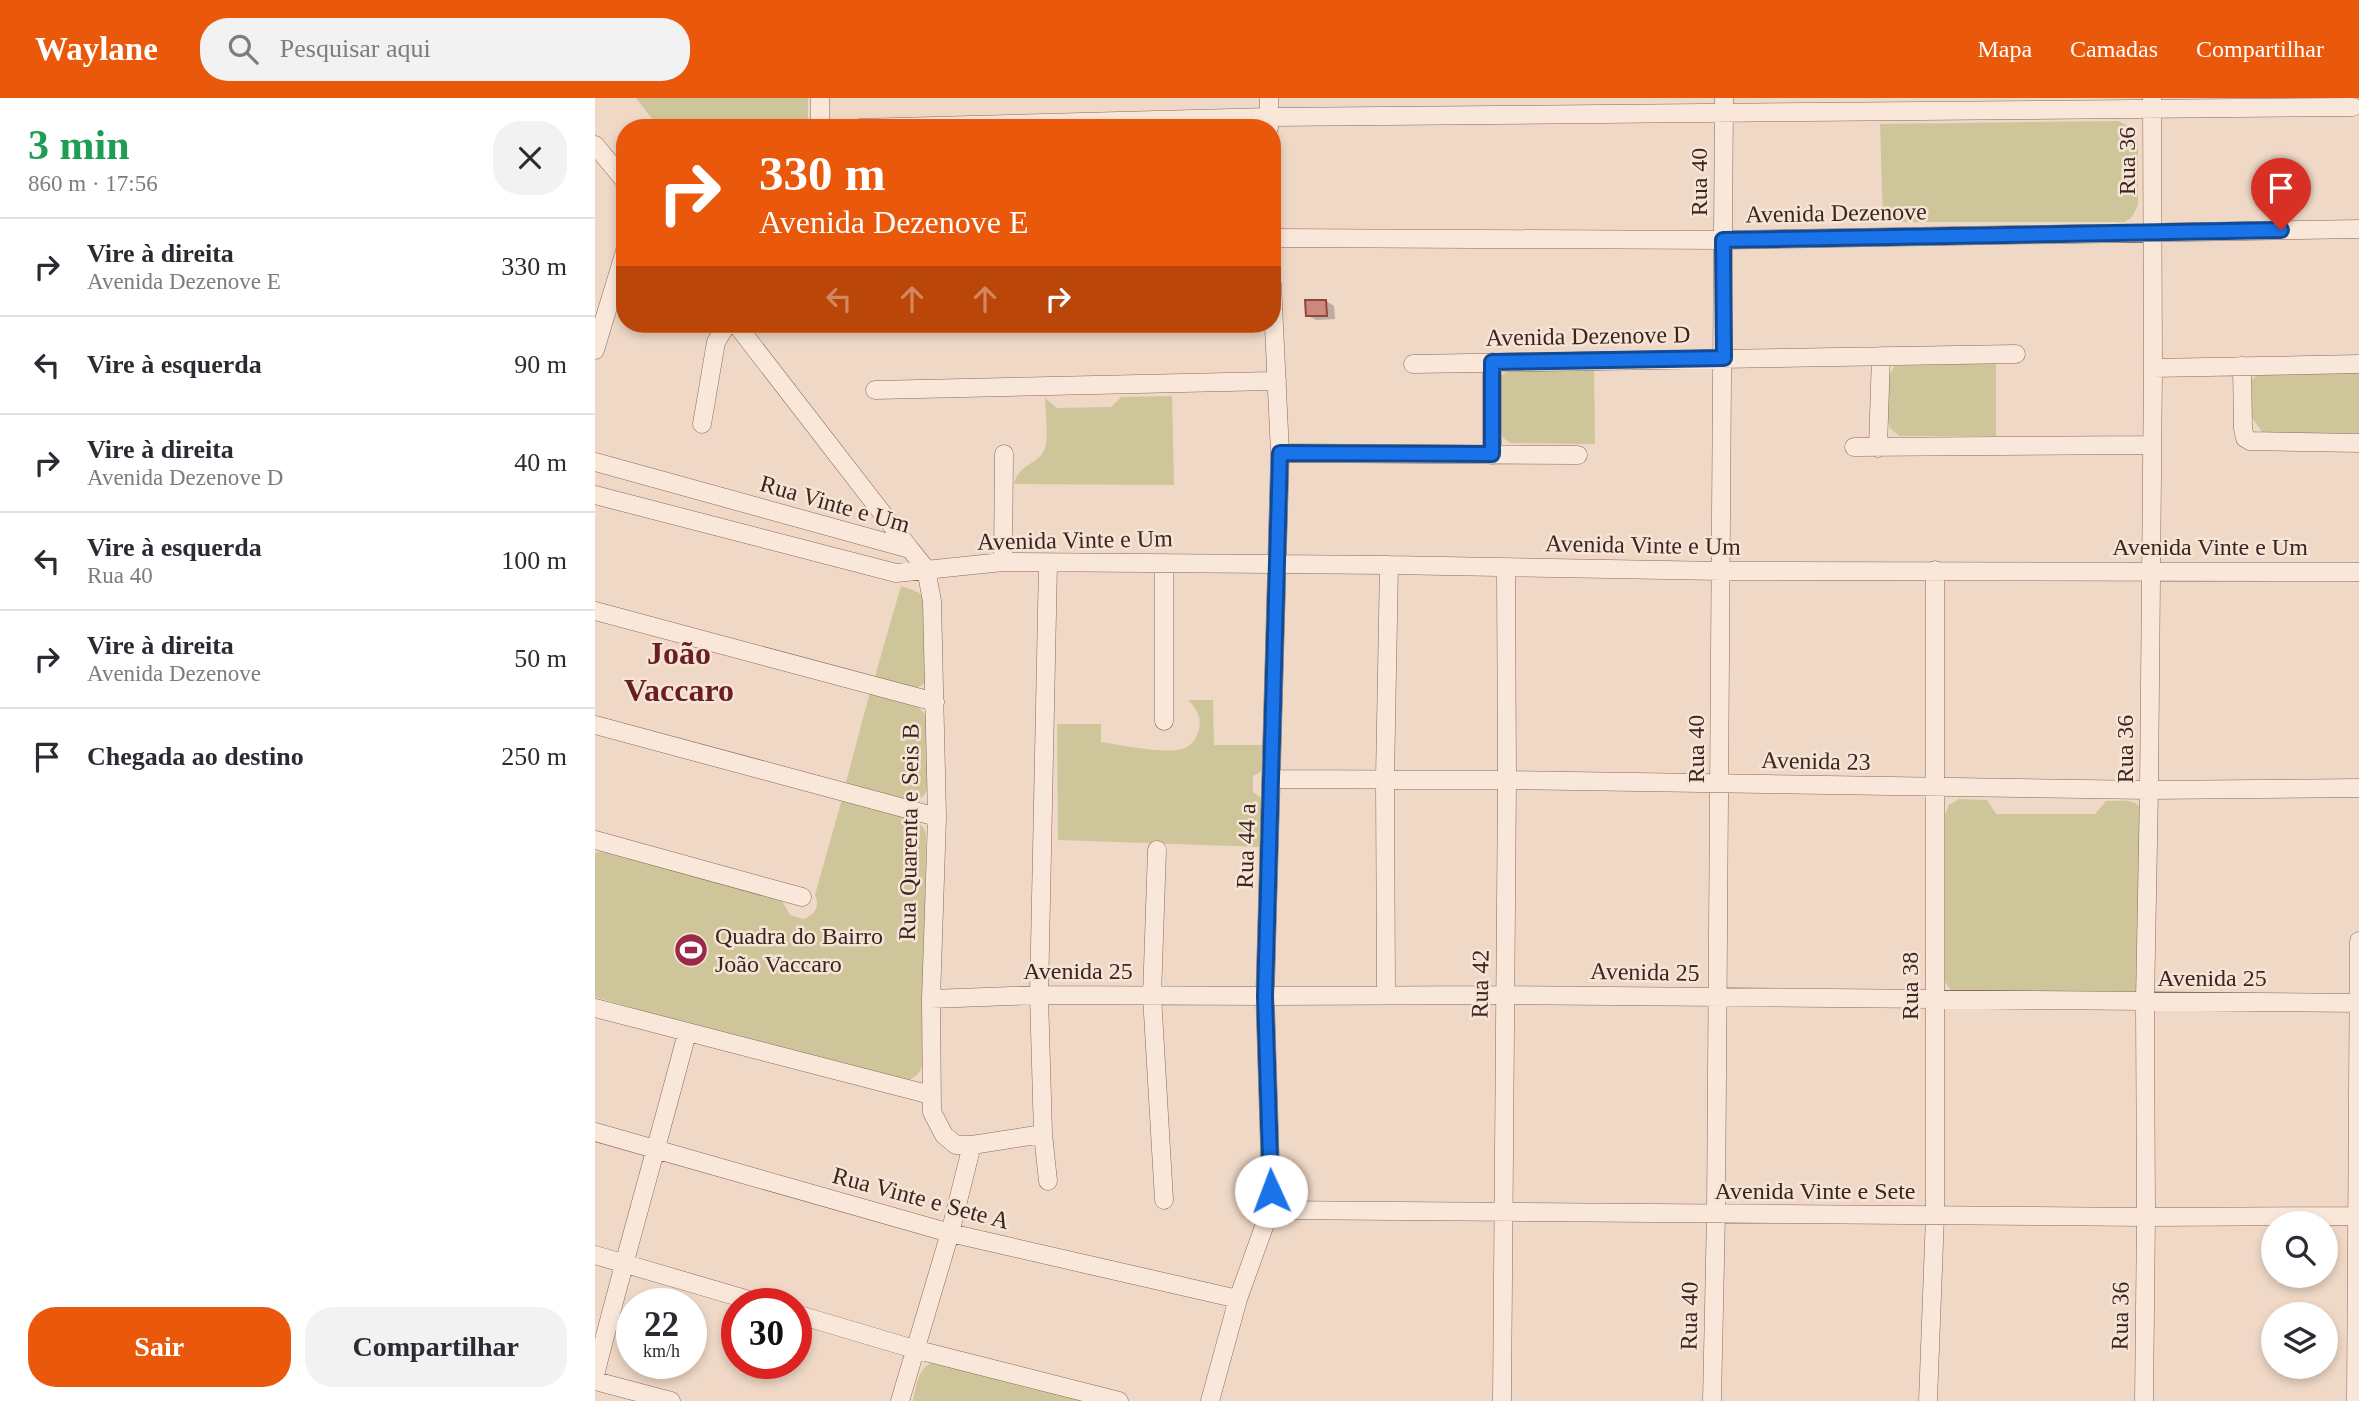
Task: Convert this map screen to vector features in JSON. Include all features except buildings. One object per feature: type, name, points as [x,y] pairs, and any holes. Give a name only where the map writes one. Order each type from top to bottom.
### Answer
[{"type":"street","points":[[820,98],[820,119]]},
{"type":"street","points":[[1269,98],[1269,119]]},
{"type":"street","points":[[1281,122],[1724,105],[2152,104],[2353,107]]},
{"type":"street","name":"Rua 36","points":[[2144,1401],[2145,1002],[2153,368],[2152,104]]},
{"type":"street","name":"Rua 40","points":[[1712,1401],[1724,358],[1724,105]]},
{"type":"street","points":[[595,145],[616,170]]},
{"type":"street","name":"Avenida Dezenove","points":[[1281,238],[1723,240],[2359,229]]},
{"type":"street","points":[[595,351],[616,281]]},
{"type":"street","points":[[702,424],[716,342],[722,333]]},
{"type":"street","points":[[743,333],[910,549]]},
{"type":"street","name":"Rua 44 a","points":[[1210,1401],[1238,1299],[1270,1210],[1265,996],[1279,564],[1280,453],[1275,333]]},
{"type":"street","name":"Avenida Dezenove D","points":[[1413,363],[2016,354]]},
{"type":"street","points":[[1878,447],[1881,356]]},
{"type":"street","points":[[1492,362],[1492,454]]},
{"type":"street","points":[[2153,368],[2359,364]]},
{"type":"street","points":[[2242,366],[2245,438],[2251,441],[2359,443]]},
{"type":"street","points":[[875,390],[1277,381]]},
{"type":"street","points":[[1854,447],[2152,445]]},
{"type":"street","points":[[1280,453],[1578,454]]},
{"type":"street","points":[[1003,562],[1005,454]]},
{"type":"street","name":"Rua Vinte e Um","points":[[595,462],[910,549],[926,569]]},
{"type":"street","name":"Rua Vinte e Um","points":[[595,495],[897,573],[926,569]]},
{"type":"street","name":"Avenida Vinte e Um","points":[[926,569],[1003,562],[1721,570],[2359,572]]},
{"type":"street","points":[[1164,563],[1164,721]]},
{"type":"street","points":[[1048,564],[1039,995],[1043,1135],[1048,1181]]},
{"type":"street","points":[[1386,995],[1385,778],[1389,565]]},
{"type":"street","name":"Rua 42","points":[[1502,1401],[1506,568]]},
{"type":"street","name":"Rua Quarenta e Seis B","points":[[926,569],[932,601],[937,817],[931,1095],[935,1121],[944,1135],[957,1145],[972,1145]]},
{"type":"street","name":"Rua 38","points":[[1928,1401],[1935,1216],[1935,570]]},
{"type":"street","points":[[595,611],[935,702]]},
{"type":"street","points":[[595,725],[937,817]]},
{"type":"street","name":"Avenida 23","points":[[1273,779],[1385,778],[2149,790],[2359,788]]},
{"type":"street","points":[[595,840],[802,897]]},
{"type":"street","points":[[1157,850],[1152,996],[1164,1200]]},
{"type":"street","points":[[2356,1401],[2359,941]]},
{"type":"street","name":"Avenida 25","points":[[931,999],[1039,995],[1504,995],[2359,1003]]},
{"type":"street","points":[[595,1008],[931,1095]]},
{"type":"street","points":[[595,1375],[623,1262],[687,1033]]},
{"type":"street","name":"Rua Vinte e Sete A","points":[[595,1132],[950,1233],[1238,1299]]},
{"type":"street","points":[[900,1401],[950,1233],[972,1145],[1043,1135]]},
{"type":"street","name":"Avenida Vinte e Sete","points":[[1270,1210],[1935,1216],[2358,1216]]},
{"type":"street","points":[[595,1255],[721,1291]]},
{"type":"street","points":[[812,1319],[914,1349],[1119,1401]]},
{"type":"street","points":[[595,1381],[671,1401]]},
{"type":"shaded area","points":[[636,98],[808,98],[808,119],[652,119]]},
{"type":"shaded area","points":[[2119,121],[2133,130],[2138,144],[2138,205],[2132,217],[2125,222],[1883,222],[1880,124]]},
{"type":"shaded area","points":[[1996,362],[1996,436],[1899,436],[1890,428],[1889,375],[1895,366]]},
{"type":"shaded area","points":[[1594,367],[1595,444],[1511,443],[1503,438],[1501,376],[1511,369]]},
{"type":"shaded area","points":[[2359,371],[2359,433],[2277,435],[2262,432],[2251,416],[2249,383],[2259,373]]},
{"type":"shaded area","points":[[1172,396],[1174,485],[1014,484],[1020,472],[1038,458],[1045,448],[1045,398],[1057,408],[1111,407],[1121,397]]},
{"type":"shaded area","points":[[901,586],[918,592],[924,598],[928,680],[923,685],[910,688],[874,680]]},
{"type":"shaded area","points":[[870,692],[916,705],[924,713],[928,787],[919,799],[909,802],[845,786]]},
{"type":"shaded area","points":[[1188,700],[1213,700],[1214,745],[1264,745],[1263,767],[1253,776],[1253,792],[1263,799],[1263,847],[1058,840],[1057,724],[1101,724],[1101,742],[1154,750],[1182,749],[1193,742],[1200,725],[1198,713]]},
{"type":"shaded area","points":[[842,799],[901,813],[926,832],[923,1063],[915,1076],[907,1081],[806,1058],[595,997],[595,853],[604,850],[782,901],[790,915],[803,919],[811,915],[817,906],[815,895]]},
{"type":"shaded area","points":[[1959,799],[1987,800],[1996,814],[2095,814],[2106,801],[2129,801],[2140,807],[2137,991],[1952,992],[1945,982],[1945,815],[1949,805]]},
{"type":"shaded area","points":[[933,1362],[1090,1401],[913,1401],[921,1373]]},
{"type":"place","name":"Quadra do Bairro João Vaccaro","points":[[691,950]]},
{"type":"district","name":"João Vaccaro","points":[[679,672]]},
{"type":"route","points":[[1271,1191],[1265,996],[1280,453],[1492,454],[1492,362],[1724,358],[1723,240],[2281,230]]}]
